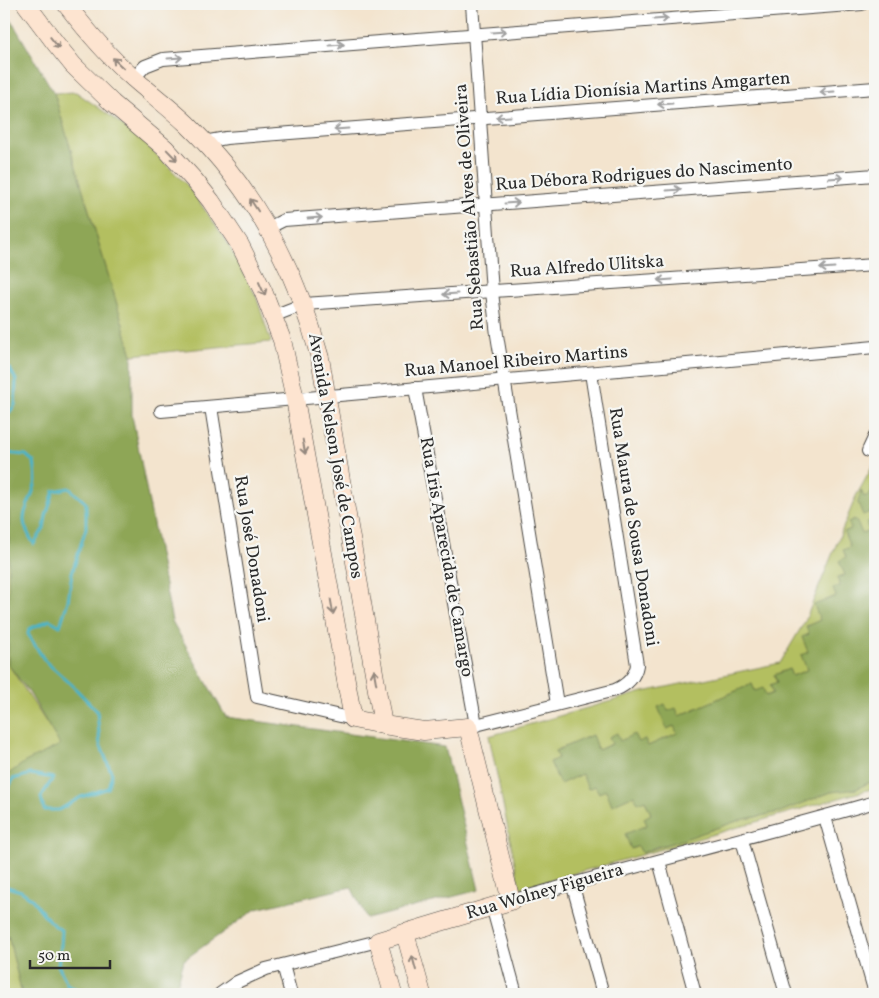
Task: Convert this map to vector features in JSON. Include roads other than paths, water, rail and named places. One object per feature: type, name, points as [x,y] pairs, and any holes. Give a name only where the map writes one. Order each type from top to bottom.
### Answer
[{"type":"street","name":"Avenida Nelson José de Campos","points":[[26,4],[73,65],[112,103],[165,148],[200,187],[240,245],[263,291],[282,340],[295,399],[352,719]]},
{"type":"street","name":"Avenida Nelson José de Campos","points":[[66,4],[98,43],[134,78],[171,108],[204,142],[237,182],[268,228],[304,304],[320,358],[383,725]]},
{"type":"street","name":"Rua Sebastião Alves de Oliveira","points":[[472,4],[492,292],[557,704]]},
{"type":"street","points":[[134,78],[145,66],[164,58],[862,4]]},
{"type":"street","name":"Rua Lídia Dionísia Martins Amgarten","points":[[204,142],[226,138],[875,88]]},
{"type":"street","name":"Rua Débora Rodrigues do Nascimento","points":[[268,228],[284,220],[875,175]]},
{"type":"street","name":"Rua Alfredo Ulitska","points":[[273,316],[304,304],[875,265]]},
{"type":"street","name":"Rua Manoel Ribeiro Martins","points":[[161,411],[875,347]]},
{"type":"street","name":"Rua Maura de Sousa Donadoni","points":[[557,704],[616,690],[626,684],[634,675],[637,664],[591,373]]},
{"type":"street","name":"Rua Iris Aparecida de Camargo","points":[[415,388],[472,726],[511,900]]},
{"type":"street","name":"Rua José Donadoni","points":[[211,407],[257,697],[352,719]]},
{"type":"street","points":[[868,451],[875,436]]},
{"type":"street","points":[[352,719],[424,730],[472,726],[557,704]]},
{"type":"street","name":"Rua Wolney Figueira","points":[[220,994],[253,973],[378,941],[511,900],[742,840],[875,802]]},
{"type":"street","points":[[825,817],[875,993]]},
{"type":"street","points":[[742,840],[786,994]]},
{"type":"street","points":[[659,861],[695,994]]},
{"type":"street","points":[[572,883],[603,994]]},
{"type":"street","points":[[492,906],[516,994]]},
{"type":"street","points":[[405,933],[422,994]]},
{"type":"street","points":[[378,941],[393,994]]},
{"type":"street","points":[[283,965],[291,994]]},
{"type":"waterway","points":[[4,168],[6,173],[4,174]]},
{"type":"waterway","points":[[4,365],[10,369],[16,380],[15,405],[4,419]]},
{"type":"waterway","points":[[4,453],[26,455],[34,462],[36,483],[24,514],[25,526],[34,544],[44,528],[54,491],[69,488],[86,503],[86,528],[72,573],[68,601],[60,626],[50,620],[29,629],[28,634],[45,661],[97,711],[100,744],[112,774],[108,788],[81,797],[59,810],[44,810],[41,797],[53,778],[31,774],[13,779],[4,797]]},
{"type":"waterway","points":[[4,886],[21,891],[31,898],[50,922],[62,931],[58,965],[67,984],[91,994]]}]
